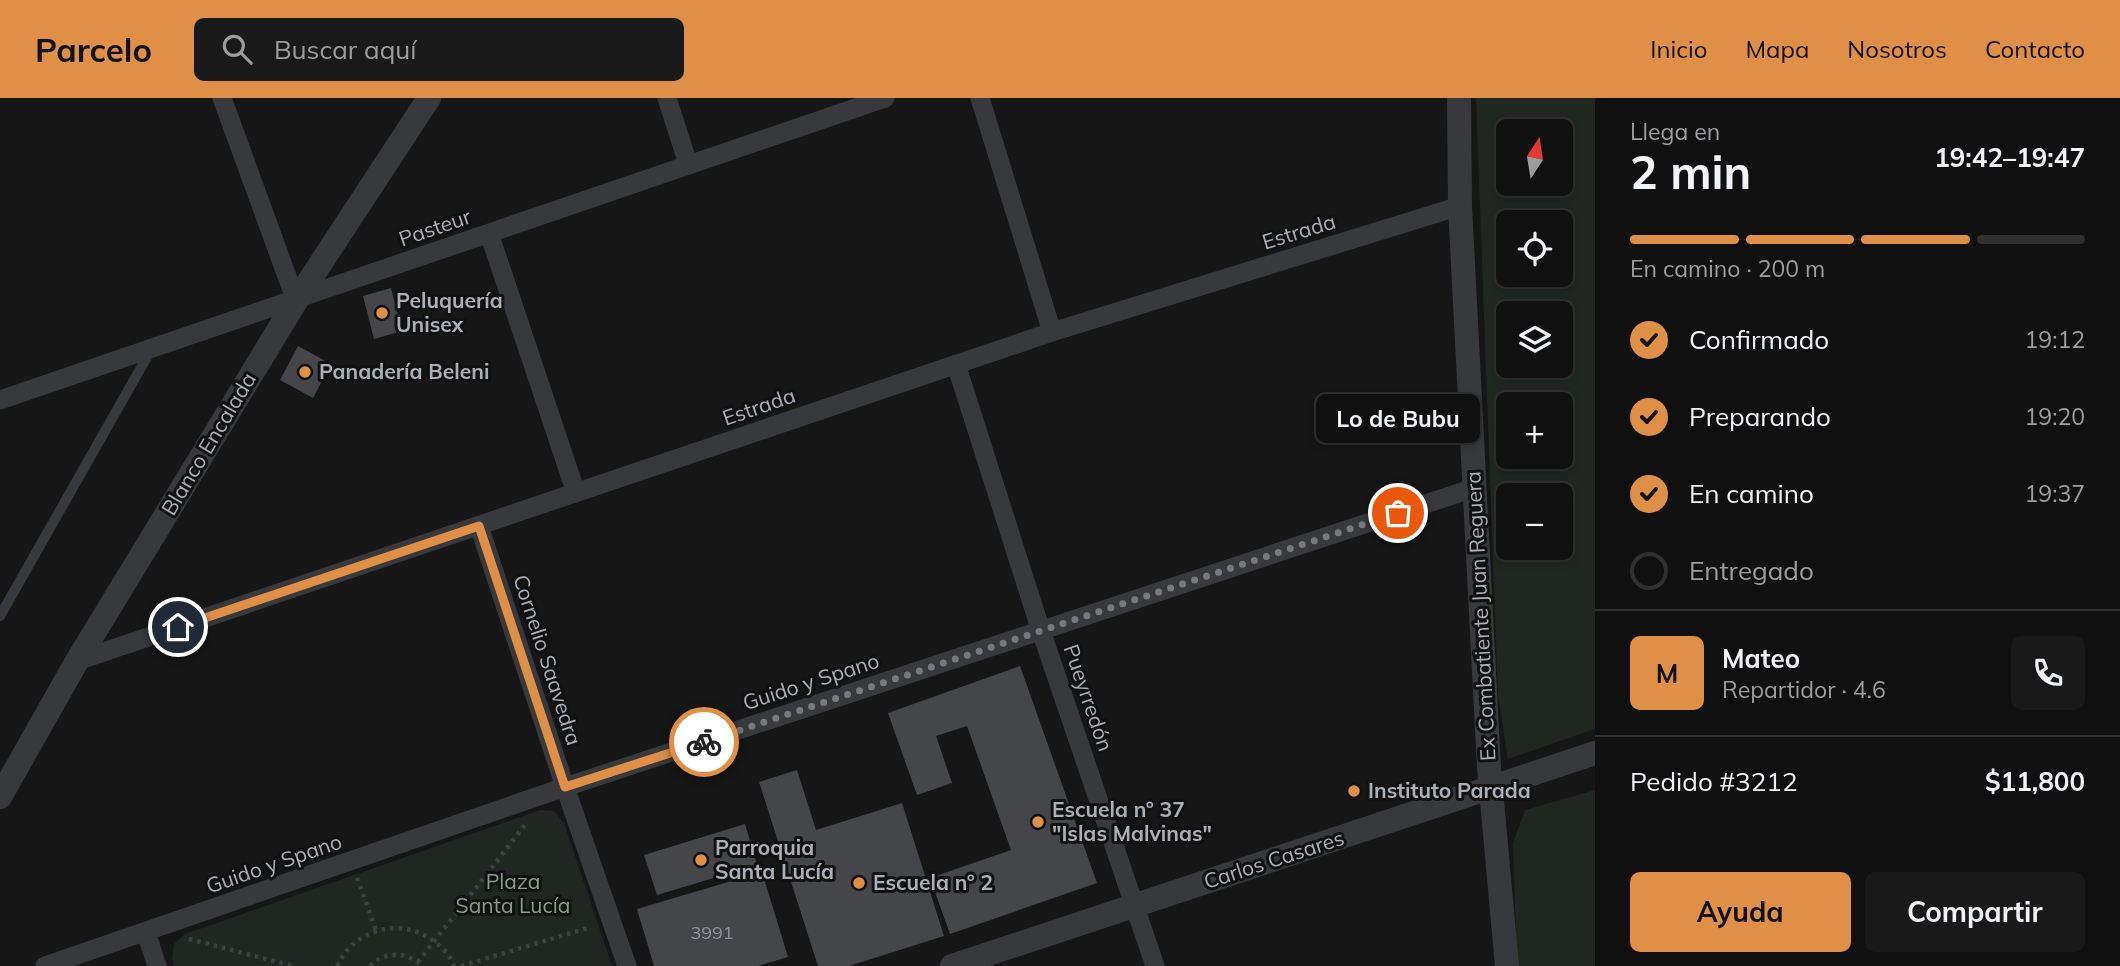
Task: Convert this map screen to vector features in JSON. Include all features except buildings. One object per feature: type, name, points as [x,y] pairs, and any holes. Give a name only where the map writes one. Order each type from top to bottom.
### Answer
[{"type":"street","points":[[222,98],[296,301]]},
{"type":"street","name":"Blanco Encalada","points":[[0,797],[77,661],[296,301],[429,98]]},
{"type":"street","points":[[667,98],[688,164]]},
{"type":"street","name":"Pasteur","points":[[0,400],[885,98]]},
{"type":"street","points":[[980,98],[1052,332]]},
{"type":"street","name":"Ex Combatiente Juan Reguera","points":[[1459,98],[1460,206],[1490,788],[1507,966]]},
{"type":"street","name":"Estrada","points":[[77,661],[1052,332],[1460,206]]},
{"type":"street","points":[[489,233],[576,493]]},
{"type":"street","name":"Pueyrredón","points":[[956,364],[1041,631],[1155,966]]},
{"type":"street","name":"Guido y Spano","points":[[45,966],[565,787],[1474,488]]},
{"type":"street","name":"Cornelio Saavedra","points":[[479,526],[627,966]]},
{"type":"street","name":"Carlos Casares","points":[[952,966],[1595,753]]},
{"type":"street","points":[[150,931],[157,966]]},
{"type":"lane","points":[[0,616],[151,349]]},
{"type":"path","points":[[370,966],[393,954],[404,955],[420,964],[434,941],[525,824]]},
{"type":"path","points":[[351,862],[376,930]]},
{"type":"path","points":[[461,966],[611,921]]},
{"type":"path","points":[[337,966],[343,954],[358,939],[376,930],[398,927],[419,932],[434,941],[452,960],[454,966]]},
{"type":"path","points":[[150,931],[293,966]]},
{"type":"green space","points":[[1476,98],[1595,98],[1595,729],[1508,759],[1498,695]]},
{"type":"green space","points":[[1595,790],[1595,966],[1517,966],[1513,843],[1525,810]]},
{"type":"green space","name":"Plaza Santa Lucía","points":[[540,810],[554,811],[564,823],[612,966],[174,966],[174,944],[185,934]]},
{"type":"way so far","points":[[704,742],[1398,513]]},
{"type":"place","name":"Peluquería Unisex","points":[[382,313]]},
{"type":"place","name":"Panadería Beleni","points":[[305,372]]},
{"type":"place","name":"Lo de Bubu","points":[[1398,513]]},
{"type":"place","name":"Instituto Parada","points":[[1354,791]]},
{"type":"place","name":"Escuela n° 37 \"Islas Malvinas\"","points":[[1038,822]]},
{"type":"place","name":"Parroquia Santa Lucía","points":[[701,860]]},
{"type":"place","name":"Escuela n° 2","points":[[859,883]]},
{"type":"route","points":[[178,627],[479,526],[565,787],[704,742]]}]
